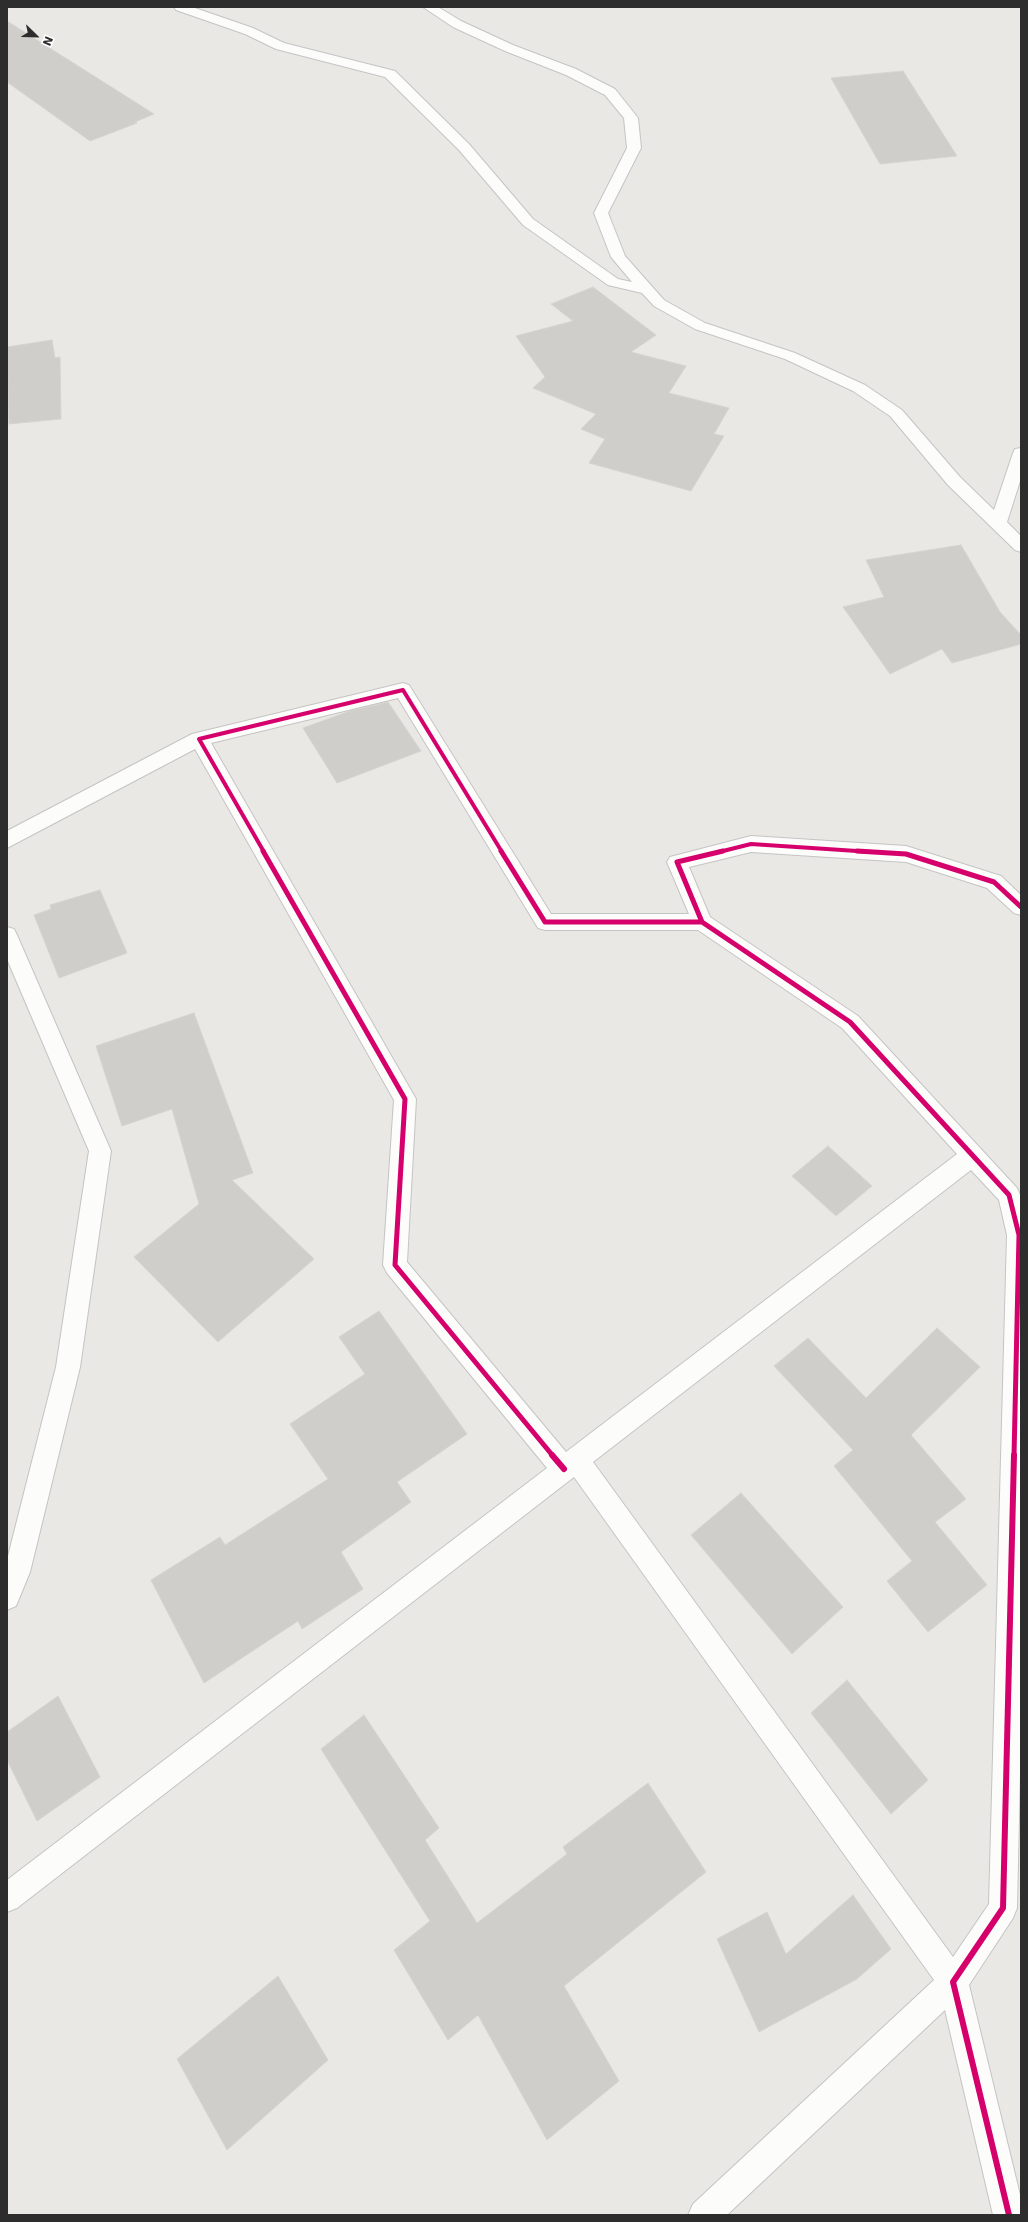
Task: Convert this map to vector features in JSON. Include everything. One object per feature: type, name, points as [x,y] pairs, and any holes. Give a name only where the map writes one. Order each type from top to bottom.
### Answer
[{"type":"street","points":[[180,7],[249,31],[280,46],[390,74],[464,147],[528,222],[613,282],[646,289]]},
{"type":"street","points":[[429,7],[457,24],[509,48],[571,72],[610,92],[631,118],[634,148],[615,182],[601,213],[618,257],[659,303],[700,326],[790,356],[859,388],[896,413],[954,481],[1021,546]]},
{"type":"street","points":[[998,523],[1021,453]]},
{"type":"street","points":[[7,840],[199,739],[403,690],[545,922],[702,922]]},
{"type":"street","points":[[199,739],[405,1099],[395,1265],[570,1464],[953,1982],[1009,2215]]},
{"type":"street","points":[[704,2215],[953,1982],[1003,1908],[1019,1235],[1009,1195],[850,1022],[702,922],[677,862],[751,844],[906,854],[994,882],[1021,906]]},
{"type":"street","points":[[7,935],[100,1151],[68,1367],[17,1572],[7,1596]]},
{"type":"street","points":[[7,1898],[972,1156]]},
{"type":"street","points":[[972,1156],[1021,1192]]},
{"type":"building","points":[[7,21],[154,114],[135,122],[137,123],[90,141],[7,82]]},
{"type":"building","points":[[903,71],[957,156],[880,164],[831,78]]},
{"type":"building","points":[[593,287],[656,335],[631,352],[686,366],[669,393],[729,408],[714,434],[724,436],[691,491],[589,463],[605,439],[581,429],[596,414],[533,388],[545,377],[516,336],[573,321],[551,304]]},
{"type":"building","points":[[52,340],[55,358],[60,357],[61,419],[9,424],[7,347]]},
{"type":"building","points":[[961,545],[1000,612],[1021,635],[1021,644],[952,663],[942,649],[890,674],[843,607],[884,597],[866,560]]},
{"type":"building","points":[[388,702],[421,751],[337,783],[303,728],[350,711]]},
{"type":"building","points":[[100,890],[127,953],[59,978],[34,915],[51,909],[50,905]]},
{"type":"building","points":[[194,1013],[253,1173],[232,1180],[314,1259],[218,1342],[134,1257],[199,1204],[172,1109],[122,1126],[96,1046]]},
{"type":"building","points":[[828,1146],[872,1186],[836,1216],[792,1176]]},
{"type":"building","points":[[379,1311],[467,1434],[397,1482],[411,1502],[341,1552],[363,1589],[302,1629],[298,1621],[204,1683],[151,1580],[220,1537],[225,1545],[328,1479],[290,1424],[365,1374],[339,1337]]},
{"type":"building","points":[[937,1328],[980,1367],[911,1435],[966,1499],[935,1522],[987,1585],[928,1632],[887,1581],[912,1561],[834,1466],[853,1450],[774,1366],[808,1338],[866,1398]]},
{"type":"building","points":[[741,1493],[843,1607],[792,1654],[691,1535]]},
{"type":"building","points":[[847,1680],[928,1780],[891,1814],[811,1713]]},
{"type":"building","points":[[58,1696],[100,1777],[37,1821],[7,1760],[7,1732]]},
{"type":"building","points":[[364,1715],[439,1828],[425,1840],[477,1923],[567,1854],[563,1847],[648,1783],[706,1872],[564,1986],[619,2081],[547,2140],[478,2015],[448,2040],[394,1950],[430,1921],[321,1749]]},
{"type":"building","points":[[853,1895],[891,1949],[857,1979],[759,2032],[717,1939],[767,1912],[786,1954]]},
{"type":"building","points":[[278,1976],[328,2060],[227,2150],[177,2059]]},
{"type":"cycle path","points":[[564,1469],[395,1265],[405,1099],[199,739],[403,690],[545,922],[702,922]]},
{"type":"cycle path","points":[[1009,2215],[953,1982],[1003,1908],[1019,1235],[1009,1195],[850,1022],[702,922],[677,862],[751,844],[906,854],[994,882],[1021,907]]}]
